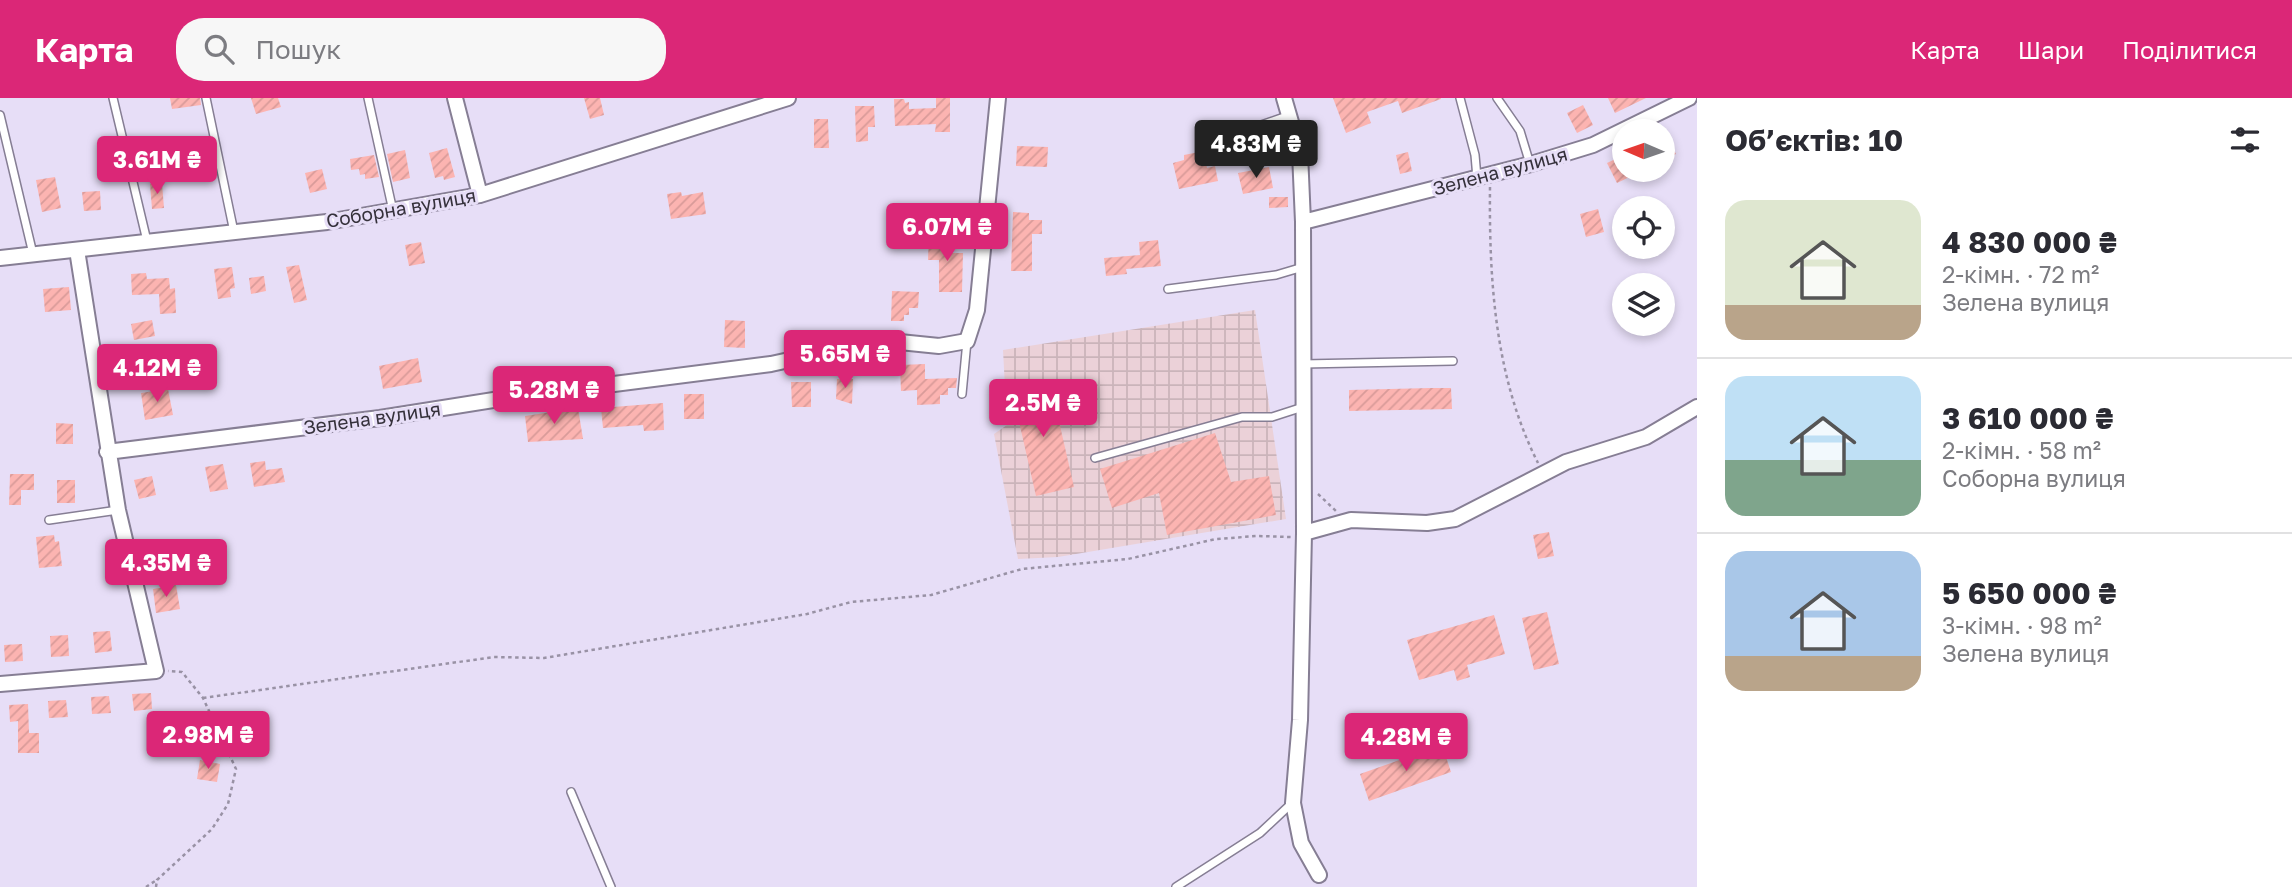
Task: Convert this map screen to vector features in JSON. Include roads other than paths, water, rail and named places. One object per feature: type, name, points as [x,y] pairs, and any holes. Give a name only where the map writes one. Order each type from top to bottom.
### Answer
[{"type":"street","points":[[455,98],[480,195]]},
{"type":"street","name":"Соборна вулиця","points":[[0,258],[234,232],[393,211],[480,195],[789,98]]},
{"type":"street","points":[[967,341],[977,310],[998,98]]},
{"type":"street","points":[[1284,98],[1292,114],[1300,153],[1303,222],[1304,533],[1300,720],[1293,803],[1301,843],[1319,875]]},
{"type":"street","name":"Зелена вулиця","points":[[1303,222],[1531,164],[1609,138],[1689,98]]},
{"type":"street","points":[[0,684],[156,671],[107,452],[77,250]]},
{"type":"street","name":"Зелена вулиця","points":[[107,452],[380,418],[513,397],[771,364],[880,340],[939,346],[967,341]]},
{"type":"street","points":[[1304,533],[1351,520],[1447,520],[1477,510],[1543,472],[1630,444],[1697,407]]},
{"type":"lane","points":[[113,98],[147,242]]},
{"type":"lane","points":[[206,98],[234,232]]},
{"type":"lane","points":[[368,98],[393,211]]},
{"type":"lane","points":[[1460,98],[1475,155],[1484,177]]},
{"type":"lane","points":[[1497,98],[1520,131],[1531,164]]},
{"type":"lane","points":[[1221,139],[1292,114]]},
{"type":"lane","points":[[0,115],[33,254]]},
{"type":"lane","points":[[1168,289],[1276,275],[1303,267]]},
{"type":"lane","points":[[962,394],[967,341]]},
{"type":"lane","points":[[1302,364],[1453,361]]},
{"type":"lane","points":[[1095,458],[1242,418],[1272,417],[1303,407]]},
{"type":"lane","points":[[49,520],[118,510]]},
{"type":"lane","points":[[571,792],[611,887]]},
{"type":"lane","points":[[1176,887],[1260,833],[1293,803]]}]
